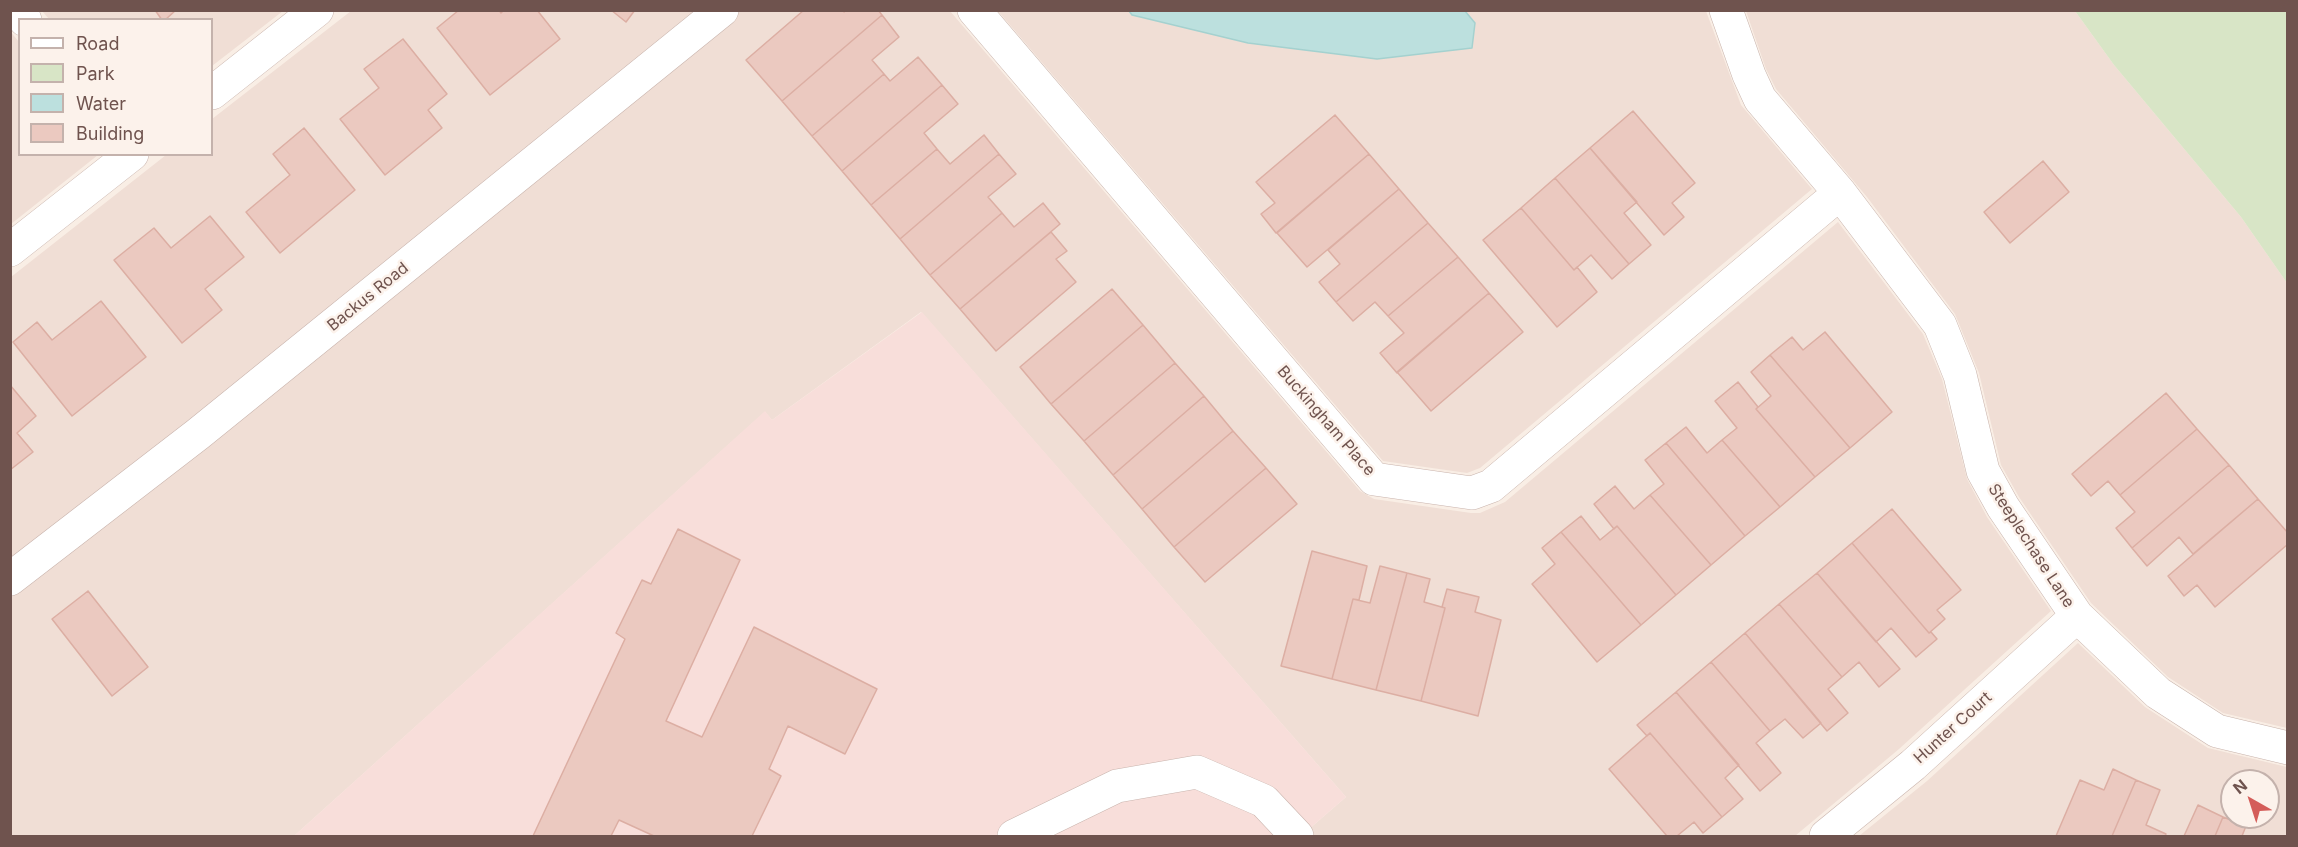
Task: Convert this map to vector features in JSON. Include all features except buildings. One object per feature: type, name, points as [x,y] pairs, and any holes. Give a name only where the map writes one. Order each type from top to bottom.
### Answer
[{"type":"street","points":[[213,92],[317,10]]},
{"type":"street","name":"Backus Road","points":[[10,579],[198,435],[722,10]]},
{"type":"street","name":"Buckingham Place","points":[[974,10],[1374,479],[1472,494],[1491,486],[1840,193]]},
{"type":"street","name":"Steeplechase Lane","points":[[1726,10],[1760,99],[1840,193],[1940,325],[1960,375],[1983,471],[2003,507],[2077,616],[2158,693],[2217,731],[2288,748]]},
{"type":"street","points":[[10,250],[129,156]]},
{"type":"street","name":"Hunter Court","points":[[1826,837],[1913,765],[2077,616]]},
{"type":"street","points":[[1014,837],[1117,786],[1197,772],[1264,801],[1297,837]]},
{"type":"shaded area","points":[[42,11],[283,11],[213,65],[213,18],[48,18]]},
{"type":"shaded area","points":[[351,11],[950,11],[1360,491],[1374,499],[1471,513],[1480,513],[1505,502],[1838,222],[1923,334],[1942,379],[1967,479],[1987,517],[2051,611],[1899,749],[1795,836],[1301,836],[1346,797],[921,312],[772,420],[765,412],[294,836],[11,836],[11,277],[165,156],[213,156],[213,118]]},
{"type":"shaded area","points":[[998,11],[1129,11],[1132,15],[1248,43],[1377,59],[1475,23],[1465,11],[1706,11],[1741,105],[1812,189],[1480,468],[1467,473],[1383,461]]},
{"type":"shaded area","points":[[1746,11],[2075,11],[2114,65],[2241,217],[2287,283],[2287,728],[2223,713],[2168,677],[2091,603],[2019,497],[2001,465],[1979,373],[1955,314],[1867,197],[1776,89],[1766,69]]},
{"type":"shaded area","points":[[10,31],[18,41],[18,156],[97,156],[11,224]]},
{"type":"shaded area","points":[[922,312],[1346,797],[1301,836],[294,836],[765,411],[772,420]]},
{"type":"shaded area","points":[[2078,643],[2145,707],[2208,748],[2287,767],[2287,836],[1859,836],[1927,781]]},
{"type":"green space","points":[[2075,11],[2287,11],[2287,283],[2241,217],[2114,65]]},
{"type":"water","points":[[1129,11],[1465,11],[1475,23],[1472,48],[1377,59],[1248,43],[1132,15]]}]
